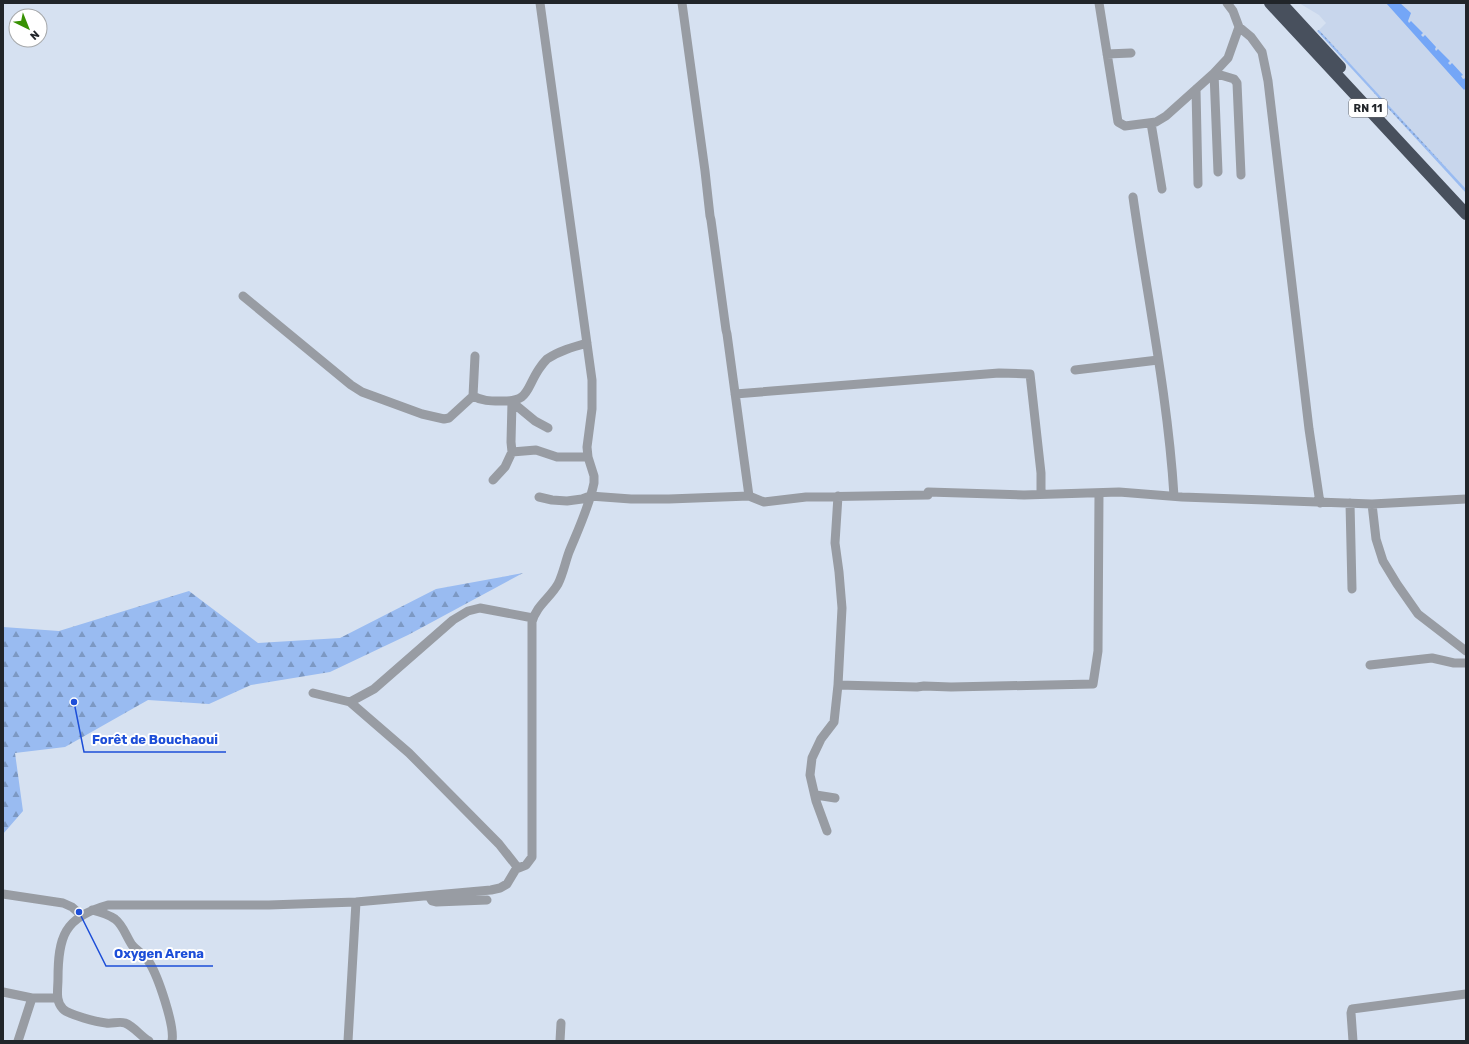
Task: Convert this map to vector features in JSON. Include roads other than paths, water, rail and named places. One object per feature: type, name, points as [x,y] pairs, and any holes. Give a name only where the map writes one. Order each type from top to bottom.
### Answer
[{"type":"highway","name":"RN 11","points":[[1270,3],[1466,214]]},
{"type":"highway","name":"RN 11","points":[[1281,3],[1466,203]]},
{"type":"street","points":[[149,1041],[132,1026],[122,1022],[107,1023],[73,1014],[63,1009],[58,998],[57,968],[59,950],[63,937],[71,923],[91,909],[108,905],[269,905],[356,902],[496,889],[507,884],[518,868],[529,863],[533,854],[533,618],[538,608],[550,596],[558,584],[568,554],[580,526],[594,483],[594,476],[588,457],[587,438],[591,418],[593,390],[540,3]]},
{"type":"street","points":[[682,3],[749,496]]},
{"type":"street","points":[[1099,3],[1118,122],[1125,126],[1156,122],[1166,116],[1214,73],[1228,58],[1239,27]]},
{"type":"street","points":[[1227,3],[1233,11],[1239,27],[1251,37],[1262,52],[1268,81],[1309,429],[1320,502]]},
{"type":"street","points":[[1107,54],[1131,53]]},
{"type":"street","points":[[1214,73],[1218,172]]},
{"type":"street","points":[[1214,73],[1234,79],[1237,83],[1241,174]]},
{"type":"street","points":[[1196,89],[1198,184]]},
{"type":"street","points":[[1151,123],[1162,189]]},
{"type":"street","points":[[1133,197],[1158,360],[1172,468],[1174,496]]},
{"type":"street","points":[[243,296],[343,380],[362,392],[422,414],[444,419],[450,418],[473,396],[475,356]]},
{"type":"street","points":[[473,396],[482,401],[512,402],[521,399],[526,394],[534,377],[546,360],[570,348],[587,343]]},
{"type":"street","points":[[1075,370],[1158,360]]},
{"type":"street","points":[[735,394],[999,373],[1030,374],[1041,473],[1041,494]]},
{"type":"street","points":[[512,402],[535,421],[548,428]]},
{"type":"street","points":[[493,480],[505,467],[512,452],[512,402]]},
{"type":"street","points":[[512,452],[536,450],[557,457],[588,457]]},
{"type":"street","points":[[539,497],[567,501],[582,499],[590,496],[630,499],[749,496],[764,502],[806,497],[838,496],[1119,492],[1174,496],[1372,504],[1466,499]]},
{"type":"street","points":[[838,685],[951,687],[1093,684],[1098,651],[1099,493]]},
{"type":"street","points":[[827,831],[810,775],[812,758],[821,739],[834,722],[838,685],[842,608],[835,543],[838,496]]},
{"type":"street","points":[[1350,503],[1352,589]]},
{"type":"street","points":[[1372,504],[1376,539],[1384,561],[1397,584],[1418,614],[1466,651]]},
{"type":"street","points":[[350,702],[374,689],[453,620],[468,611],[480,608],[533,618]]},
{"type":"street","points":[[1370,665],[1432,658],[1454,663],[1466,663]]},
{"type":"street","points":[[313,693],[350,702],[409,753],[499,844],[518,868]]},
{"type":"street","points":[[816,796],[835,798]]},
{"type":"street","points":[[3,894],[63,903],[72,906],[81,915]]},
{"type":"street","points":[[429,896],[432,901],[436,902],[487,900]]},
{"type":"street","points":[[348,1041],[356,902]]},
{"type":"street","points":[[91,909],[104,913],[115,919],[121,925],[133,946],[149,961],[158,980],[172,1028],[172,1041]]},
{"type":"street","points":[[3,992],[32,998],[58,998]]},
{"type":"street","points":[[1353,1041],[1352,1009],[1466,994]]},
{"type":"street","points":[[18,1041],[32,998]]},
{"type":"street","points":[[560,1041],[561,1023]]},
{"type":"place","name":"Forêt de Bouchaoui","points":[[74,702]]},
{"type":"place","name":"Oxygen Arena","points":[[79,912]]}]
